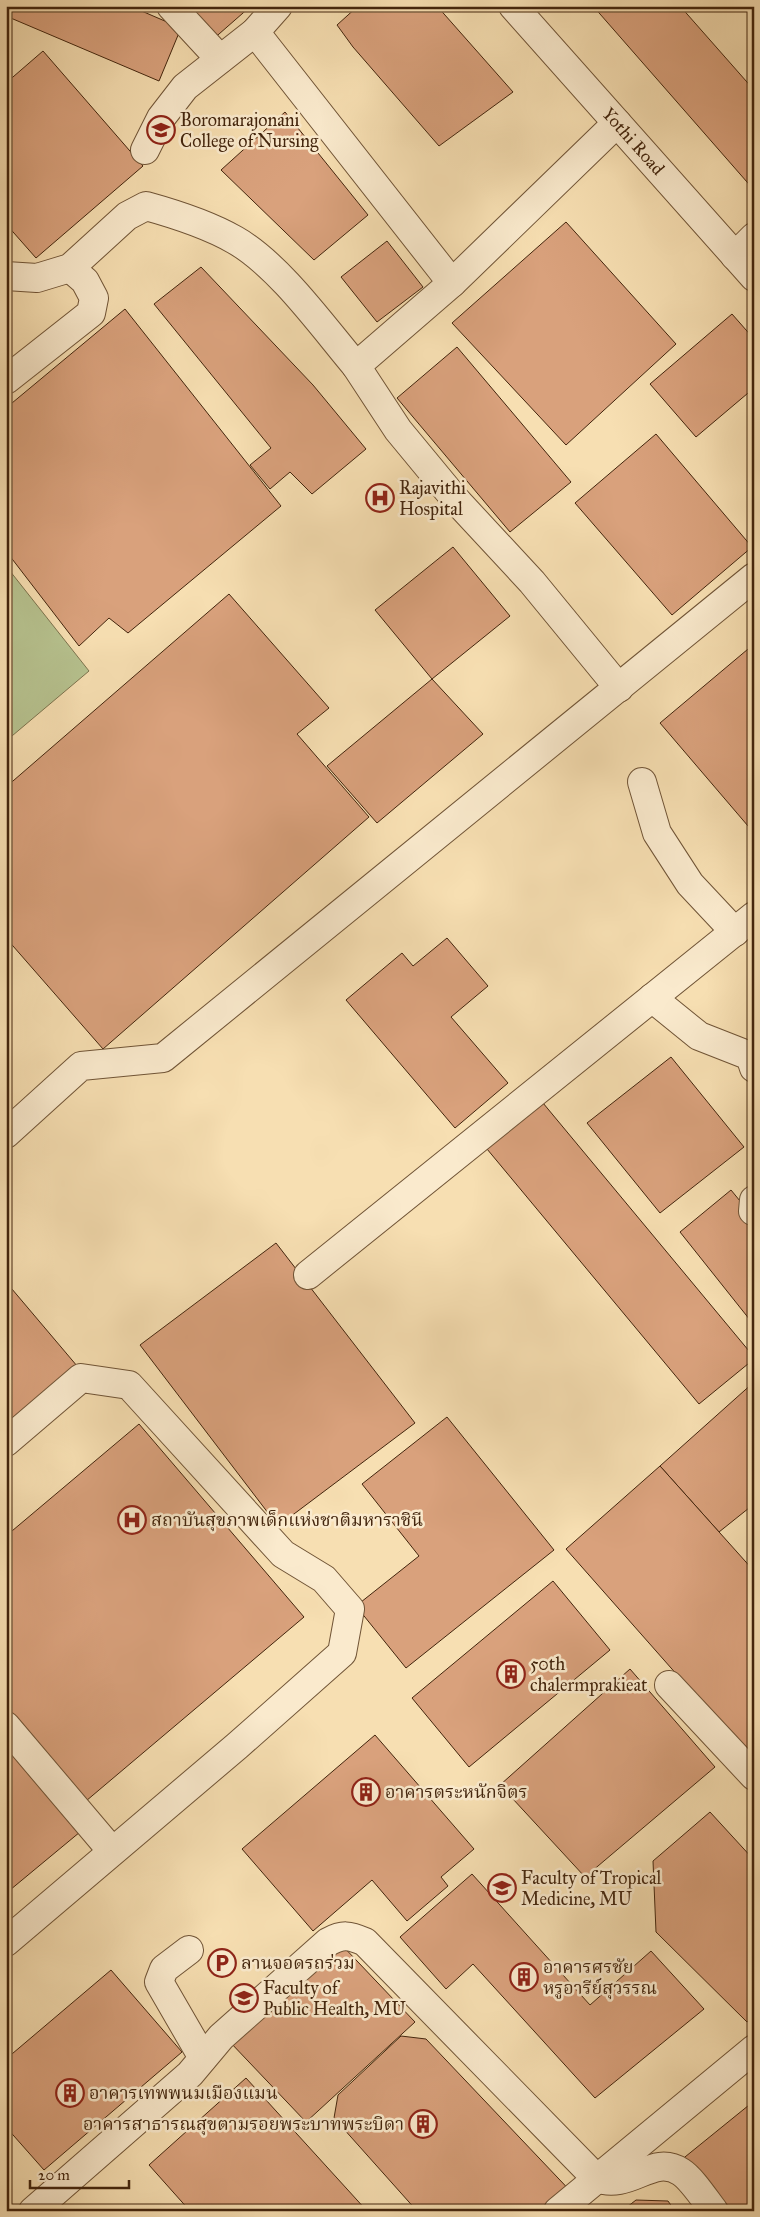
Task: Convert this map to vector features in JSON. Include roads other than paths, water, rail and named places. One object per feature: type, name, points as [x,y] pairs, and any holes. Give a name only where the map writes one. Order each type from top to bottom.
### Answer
[{"type":"street","points":[[171,6],[220,59]]},
{"type":"street","points":[[145,150],[162,118],[185,87],[255,32],[278,6]]},
{"type":"street","name":"Yothi Road","points":[[513,6],[754,277]]},
{"type":"street","points":[[255,32],[452,283]]},
{"type":"street","points":[[356,366],[452,283],[617,123]]},
{"type":"street","points":[[6,276],[37,278],[70,268],[127,216],[146,206],[173,214],[236,240],[276,272],[356,366],[398,430],[442,484],[532,582],[619,688]]},
{"type":"street","points":[[735,256],[754,237]]},
{"type":"street","points":[[6,380],[91,313],[94,298],[85,281],[70,268]]},
{"type":"street","points":[[6,1134],[81,1066],[164,1058],[754,577]]},
{"type":"street","points":[[308,1275],[745,924],[690,884],[657,833],[642,782]]},
{"type":"street","points":[[652,998],[699,1036],[750,1056],[754,1068]]},
{"type":"street","points":[[6,1442],[81,1378],[129,1385],[283,1554],[324,1579],[350,1609],[342,1653],[237,1746],[6,1942]]},
{"type":"street","points":[[670,1685],[754,1776]]},
{"type":"street","points":[[6,1726],[112,1851]]},
{"type":"street","points":[[33,2211],[190,2074],[221,2037],[328,1942],[340,1936],[353,1936],[365,1942],[596,2178],[614,2182],[658,2167],[670,2168],[682,2172],[714,2211]]},
{"type":"street","points":[[189,1950],[164,1969],[159,1982],[203,2058]]},
{"type":"street","points":[[558,2211],[754,2049]]},
{"type":"place","name":"Boromarajonani College of Nursing","points":[[161,130]]},
{"type":"place","name":"Rajavithi Hospital","points":[[380,498]]},
{"type":"place","name":"สถาบันสุขภาพเด็กแห่งชาติมหาราชินี","points":[[132,1520]]},
{"type":"place","name":"50th chalermprakieat","points":[[511,1674]]},
{"type":"place","name":"อาคารตระหนักจิตร","points":[[366,1792]]},
{"type":"place","name":"Faculty of Tropical Medicine, MU","points":[[502,1888]]},
{"type":"place","name":"ลานจอดรถร่วม","points":[[222,1963]]},
{"type":"place","name":"อาคารศรชัย หรูอารีย์สุวรรณ","points":[[524,1977]]},
{"type":"place","name":"Faculty of Public Health, MU","points":[[244,1998]]},
{"type":"place","name":"อาคารเทพพนมเมืองแมน","points":[[70,2093]]},
{"type":"place","name":"อาคารสาธารณสุขตามรอยพระบาทพระบิดา","points":[[423,2124]]}]
